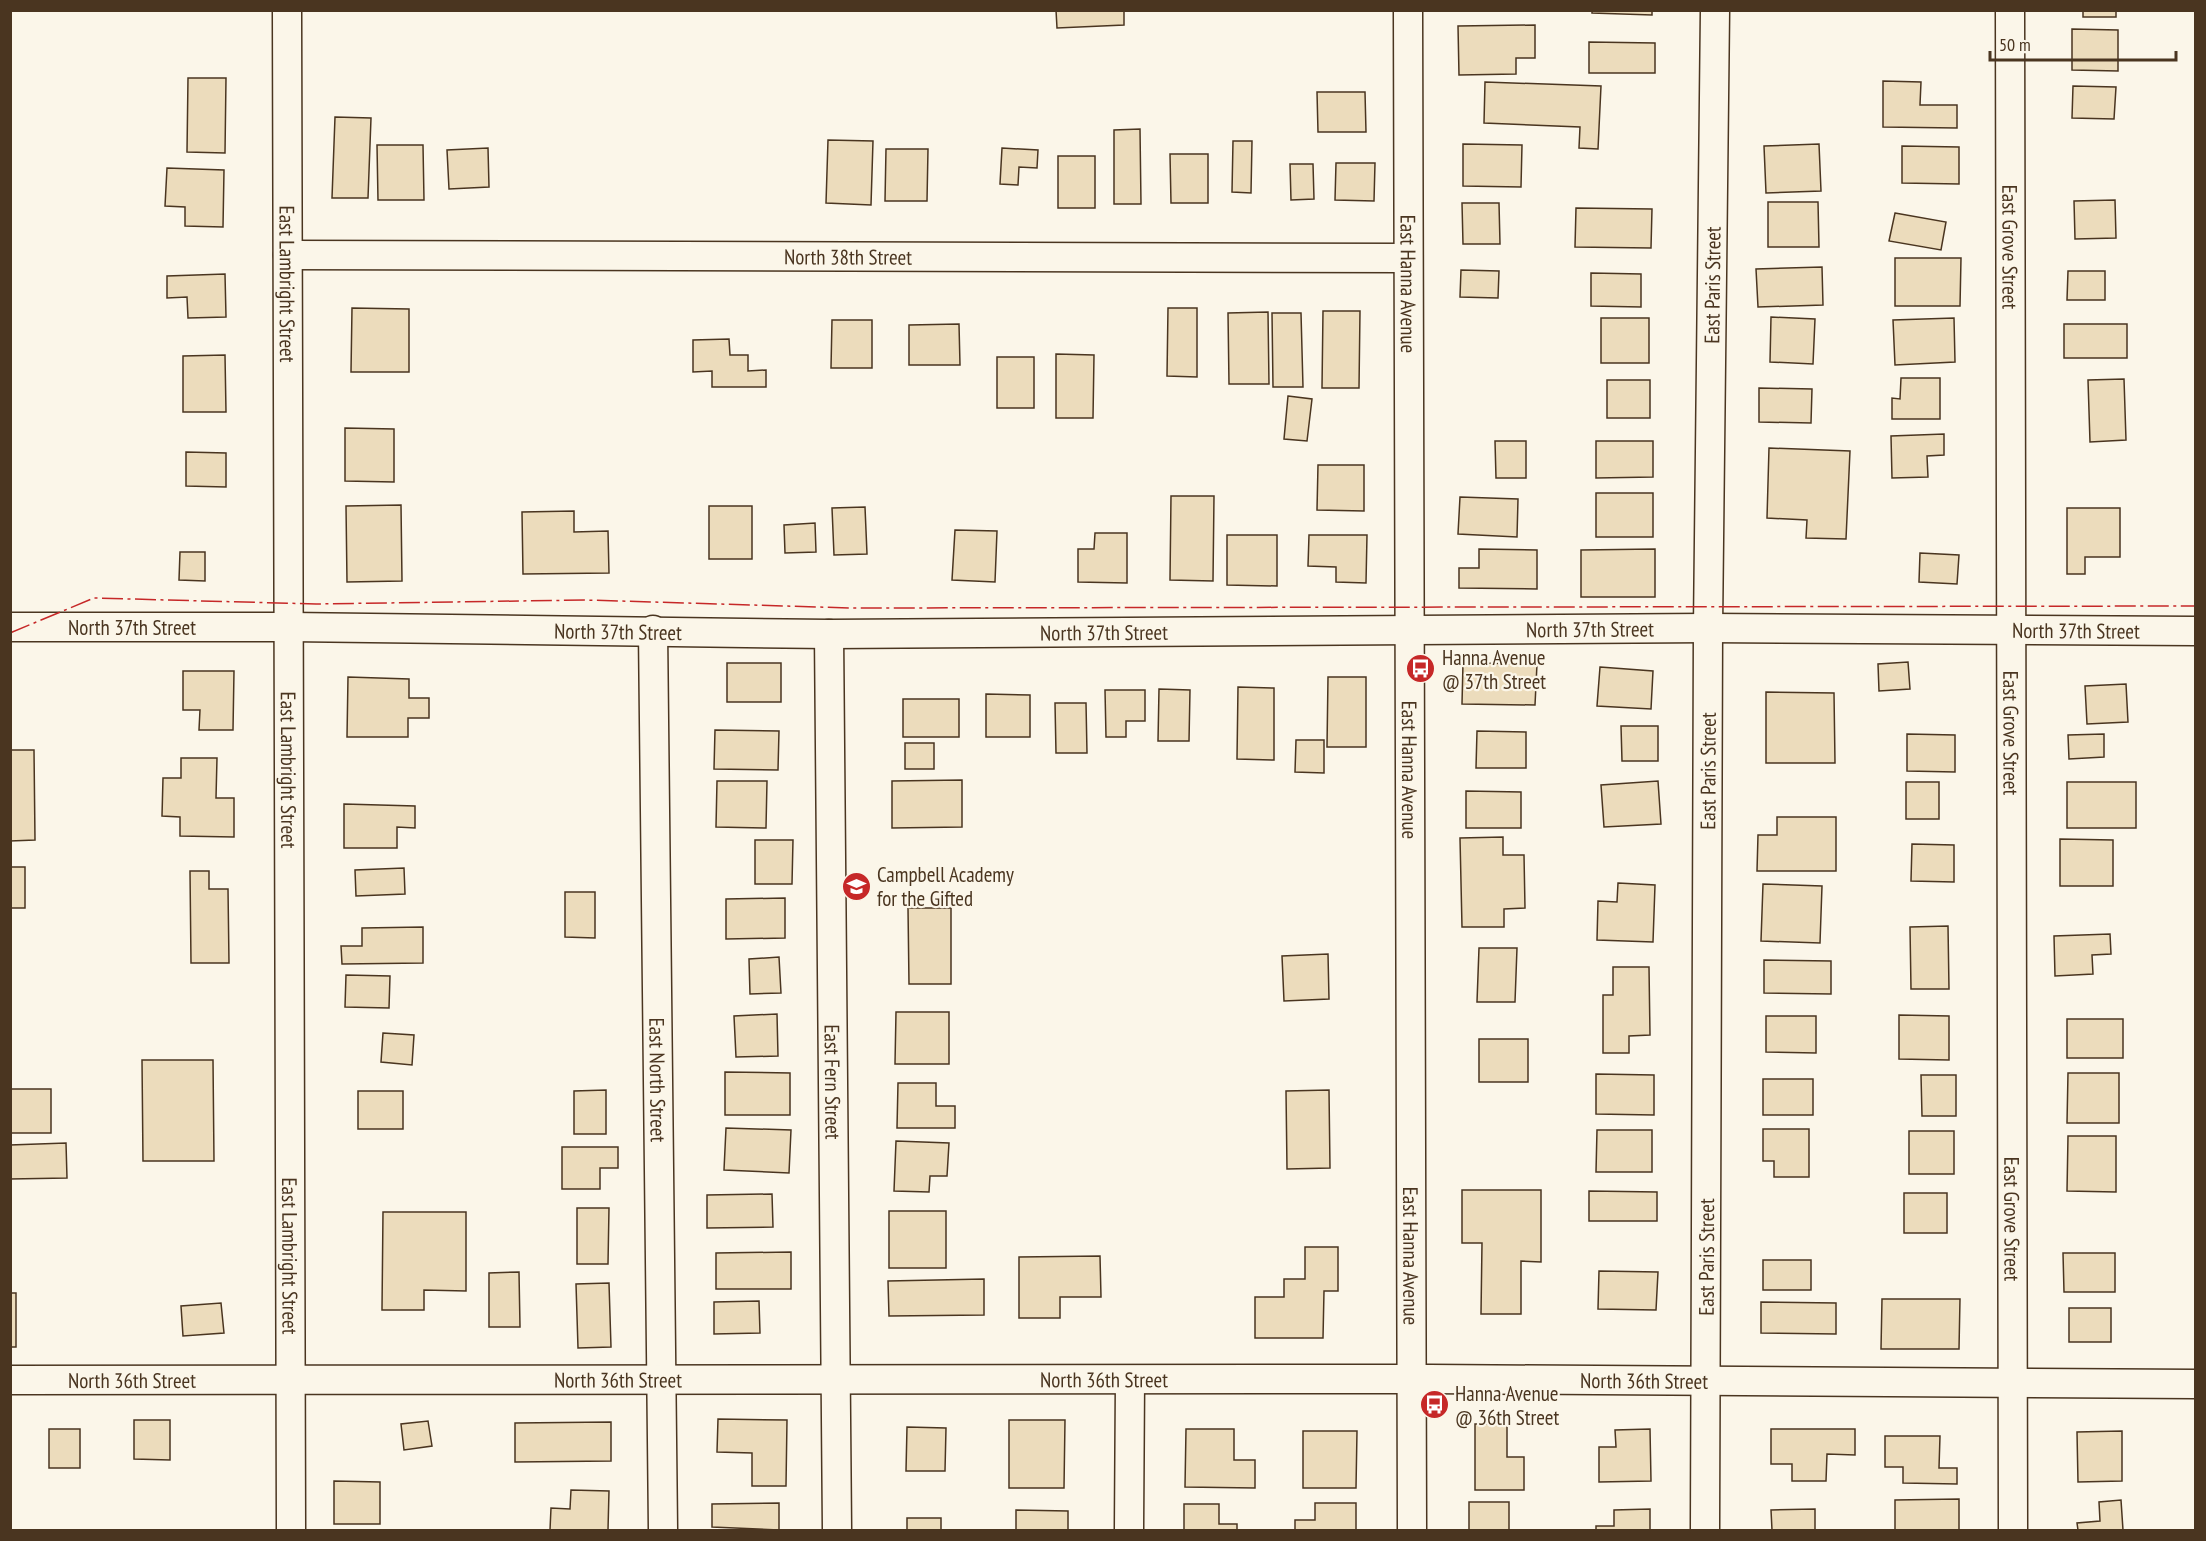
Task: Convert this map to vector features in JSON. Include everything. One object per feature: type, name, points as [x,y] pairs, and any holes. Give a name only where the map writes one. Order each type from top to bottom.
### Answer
[{"type":"street","name":"East Lambright Street","points":[[287,10],[291,1530]]},
{"type":"street","name":"East Hanna Avenue","points":[[1408,10],[1412,1530]]},
{"type":"street","name":"East Paris Street","points":[[1705,1530],[1708,628],[1715,10]]},
{"type":"street","name":"East Grove Street","points":[[2010,10],[2013,1530]]},
{"type":"street","name":"North 38th Street","points":[[288,255],[1408,258]]},
{"type":"street","name":"North 37th Street","points":[[10,627],[653,630],[829,634],[1708,628],[2196,632]]},
{"type":"street","name":"East North Street","points":[[653,630],[663,1530]]},
{"type":"street","name":"East Fern Street","points":[[829,634],[837,1530]]},
{"type":"street","name":"North 36th Street","points":[[10,1380],[1411,1379],[2196,1384]]},
{"type":"street","points":[[1130,1380],[1130,1530]]},
{"type":"building","points":[[1056,10],[1124,10],[1124,25],[1057,28]]},
{"type":"building","points":[[1592,10],[1652,10],[1652,15],[1592,13]]},
{"type":"building","points":[[2083,10],[2116,10],[2116,17],[2083,17]]},
{"type":"building","points":[[1535,25],[1535,58],[1516,58],[1516,74],[1459,75],[1458,26]]},
{"type":"building","points":[[2072,29],[2118,30],[2118,71],[2072,70]]},
{"type":"building","points":[[1589,42],[1655,43],[1655,73],[1589,73]]},
{"type":"building","points":[[188,78],[226,78],[225,153],[187,152]]},
{"type":"building","points":[[1883,81],[1921,82],[1920,105],[1957,105],[1957,128],[1883,127]]},
{"type":"building","points":[[1485,82],[1601,86],[1598,149],[1579,148],[1580,127],[1484,123]]},
{"type":"building","points":[[2073,86],[2116,87],[2114,119],[2072,118]]},
{"type":"building","points":[[1317,92],[1365,92],[1366,132],[1318,132]]},
{"type":"building","points":[[335,117],[371,118],[368,198],[332,198]]},
{"type":"building","points":[[1140,129],[1141,204],[1114,204],[1114,130]]},
{"type":"building","points":[[828,140],[873,141],[871,205],[826,203]]},
{"type":"building","points":[[1233,141],[1252,141],[1251,193],[1232,192]]},
{"type":"building","points":[[1463,144],[1522,145],[1521,187],[1463,186]]},
{"type":"building","points":[[1819,144],[1821,191],[1766,193],[1764,146]]},
{"type":"building","points":[[377,145],[423,145],[424,200],[378,200]]},
{"type":"building","points":[[1902,146],[1959,147],[1959,184],[1902,183]]},
{"type":"building","points":[[488,148],[489,187],[449,189],[447,150]]},
{"type":"building","points":[[1002,148],[1038,150],[1037,168],[1019,167],[1018,185],[1000,184]]},
{"type":"building","points":[[886,149],[928,149],[927,201],[885,201]]},
{"type":"building","points":[[1170,154],[1208,154],[1208,203],[1171,203]]},
{"type":"building","points":[[1058,156],[1095,156],[1095,208],[1058,208]]},
{"type":"building","points":[[1336,163],[1375,163],[1374,201],[1335,200]]},
{"type":"building","points":[[1290,164],[1313,164],[1314,199],[1291,200]]},
{"type":"building","points":[[167,168],[224,170],[223,227],[185,226],[185,207],[165,206]]},
{"type":"building","points":[[2115,200],[2116,238],[2075,239],[2074,201]]},
{"type":"building","points":[[1768,202],[1818,202],[1819,247],[1768,247]]},
{"type":"building","points":[[1462,203],[1499,203],[1500,244],[1463,244]]},
{"type":"building","points":[[1576,208],[1652,209],[1651,248],[1575,247]]},
{"type":"building","points":[[1895,213],[1946,222],[1941,250],[1889,241]]},
{"type":"building","points":[[1895,258],[1961,258],[1960,306],[1895,306]]},
{"type":"building","points":[[1822,267],[1823,305],[1758,307],[1756,269]]},
{"type":"building","points":[[1461,270],[1499,271],[1498,298],[1460,297]]},
{"type":"building","points":[[2068,271],[2105,271],[2105,300],[2067,300]]},
{"type":"building","points":[[1591,273],[1641,274],[1641,307],[1591,306]]},
{"type":"building","points":[[225,274],[226,317],[188,318],[187,297],[167,298],[167,276]]},
{"type":"building","points":[[352,308],[409,309],[409,372],[351,372]]},
{"type":"building","points":[[1168,308],[1197,308],[1197,377],[1167,376]]},
{"type":"building","points":[[1323,311],[1360,311],[1359,388],[1322,388]]},
{"type":"building","points":[[1268,312],[1269,384],[1229,384],[1228,313]]},
{"type":"building","points":[[1272,313],[1301,313],[1303,387],[1273,387]]},
{"type":"building","points":[[1771,317],[1815,319],[1813,364],[1770,362]]},
{"type":"building","points":[[1601,318],[1649,318],[1649,363],[1601,363]]},
{"type":"building","points":[[1954,318],[1955,362],[1895,365],[1893,320]]},
{"type":"building","points":[[832,320],[872,320],[872,368],[831,368]]},
{"type":"building","points":[[959,324],[960,365],[909,365],[909,325]]},
{"type":"building","points":[[2064,324],[2127,324],[2127,358],[2064,358]]},
{"type":"building","points":[[729,339],[730,355],[748,355],[748,371],[766,370],[766,387],[712,387],[712,371],[693,372],[693,340]]},
{"type":"building","points":[[1056,354],[1094,355],[1093,418],[1056,418]]},
{"type":"building","points":[[225,355],[226,412],[183,412],[183,356]]},
{"type":"building","points":[[997,357],[1034,357],[1034,408],[997,408]]},
{"type":"building","points":[[1901,378],[1940,378],[1940,419],[1892,419],[1892,398],[1900,399]]},
{"type":"building","points":[[2124,379],[2126,440],[2090,442],[2088,380]]},
{"type":"building","points":[[1607,380],[1650,380],[1650,418],[1607,418]]},
{"type":"building","points":[[1759,388],[1812,389],[1811,423],[1759,422]]},
{"type":"building","points":[[1288,396],[1312,399],[1307,441],[1284,439]]},
{"type":"building","points":[[345,428],[394,429],[394,482],[345,481]]},
{"type":"building","points":[[1944,434],[1944,455],[1927,456],[1928,477],[1892,478],[1891,436]]},
{"type":"building","points":[[1495,441],[1526,441],[1526,478],[1496,478]]},
{"type":"building","points":[[1596,441],[1653,441],[1653,477],[1596,478]]},
{"type":"building","points":[[1769,448],[1850,451],[1846,539],[1806,538],[1807,520],[1767,518]]},
{"type":"building","points":[[186,452],[226,453],[226,487],[186,486]]},
{"type":"building","points":[[1318,465],[1364,465],[1364,511],[1317,510]]},
{"type":"building","points":[[1596,493],[1653,493],[1653,537],[1596,537]]},
{"type":"building","points":[[1171,496],[1214,496],[1213,581],[1170,580]]},
{"type":"building","points":[[1460,497],[1518,499],[1517,537],[1458,534]]},
{"type":"building","points":[[401,505],[402,581],[347,582],[346,506]]},
{"type":"building","points":[[709,506],[752,506],[752,559],[709,559]]},
{"type":"building","points":[[865,507],[867,554],[834,555],[832,508]]},
{"type":"building","points":[[2067,508],[2120,508],[2120,557],[2085,557],[2085,574],[2067,574]]},
{"type":"building","points":[[574,511],[574,532],[608,531],[609,573],[523,574],[522,512]]},
{"type":"building","points":[[815,523],[816,552],[785,553],[784,525]]},
{"type":"building","points":[[955,530],[997,531],[995,582],[952,580]]},
{"type":"building","points":[[1095,533],[1127,533],[1127,583],[1078,582],[1078,549],[1094,549]]},
{"type":"building","points":[[1227,535],[1277,535],[1277,586],[1227,585]]},
{"type":"building","points":[[1309,535],[1367,535],[1366,583],[1336,582],[1336,567],[1308,566]]},
{"type":"building","points":[[1479,549],[1537,550],[1537,589],[1459,588],[1459,568],[1479,568]]},
{"type":"building","points":[[1655,549],[1655,597],[1581,597],[1581,550]]},
{"type":"building","points":[[180,552],[205,552],[205,581],[179,580]]},
{"type":"building","points":[[1920,553],[1959,555],[1957,584],[1919,582]]},
{"type":"building","points":[[1908,662],[1910,689],[1879,691],[1878,664]]},
{"type":"building","points":[[727,663],[781,663],[781,702],[727,702]]},
{"type":"building","points":[[1463,663],[1537,664],[1535,705],[1462,704]]},
{"type":"building","points":[[1600,667],[1653,671],[1651,709],[1597,706]]},
{"type":"building","points":[[183,671],[234,671],[233,730],[199,730],[200,710],[183,710]]},
{"type":"building","points":[[348,677],[409,679],[409,698],[429,698],[429,718],[408,718],[408,737],[347,737]]},
{"type":"building","points":[[1328,677],[1366,677],[1366,747],[1327,747]]},
{"type":"building","points":[[2126,684],[2128,722],[2087,724],[2085,686]]},
{"type":"building","points":[[1238,687],[1274,688],[1274,760],[1237,759]]},
{"type":"building","points":[[1159,689],[1190,690],[1189,741],[1158,741]]},
{"type":"building","points":[[1105,690],[1145,690],[1145,721],[1126,721],[1126,737],[1106,737]]},
{"type":"building","points":[[1766,692],[1834,693],[1835,763],[1766,763]]},
{"type":"building","points":[[986,694],[1030,695],[1030,737],[986,737]]},
{"type":"building","points":[[903,699],[959,699],[959,737],[903,737]]},
{"type":"building","points":[[1055,703],[1086,703],[1087,753],[1056,753]]},
{"type":"building","points":[[1621,726],[1658,726],[1658,761],[1622,761]]},
{"type":"building","points":[[715,730],[779,731],[778,770],[714,769]]},
{"type":"building","points":[[1477,731],[1526,732],[1526,768],[1476,768]]},
{"type":"building","points":[[1907,734],[1955,735],[1955,772],[1907,771]]},
{"type":"building","points":[[2104,734],[2104,757],[2069,759],[2068,735]]},
{"type":"building","points":[[1296,740],[1324,740],[1324,773],[1295,772]]},
{"type":"building","points":[[905,743],[934,743],[934,769],[905,769]]},
{"type":"building","points":[[10,750],[34,750],[35,840],[10,841]]},
{"type":"building","points":[[181,758],[217,758],[216,798],[234,798],[234,837],[180,836],[180,817],[162,816],[163,778],[181,778]]},
{"type":"building","points":[[962,780],[962,827],[892,828],[892,781]]},
{"type":"building","points":[[717,781],[767,781],[766,828],[716,827]]},
{"type":"building","points":[[1658,781],[1661,824],[1604,827],[1601,785]]},
{"type":"building","points":[[1906,782],[1939,782],[1939,819],[1906,819]]},
{"type":"building","points":[[2067,782],[2136,782],[2136,828],[2067,828]]},
{"type":"building","points":[[1466,791],[1521,792],[1521,828],[1466,828]]},
{"type":"building","points":[[344,804],[415,806],[415,828],[397,827],[397,848],[344,848]]},
{"type":"building","points":[[1777,817],[1836,817],[1836,871],[1757,871],[1758,835],[1777,835]]},
{"type":"building","points":[[1503,837],[1503,855],[1524,855],[1525,908],[1504,909],[1504,927],[1462,927],[1460,838]]},
{"type":"building","points":[[2060,839],[2113,840],[2113,886],[2060,886]]},
{"type":"building","points":[[755,840],[793,840],[792,884],[755,884]]},
{"type":"building","points":[[1912,844],[1954,845],[1954,882],[1911,881]]},
{"type":"building","points":[[10,867],[25,867],[25,908],[10,908]]},
{"type":"building","points":[[404,868],[405,894],[356,896],[355,870]]},
{"type":"building","points":[[190,871],[209,871],[209,889],[228,889],[229,963],[191,963]]},
{"type":"building","points":[[1618,883],[1655,885],[1653,942],[1597,940],[1598,901],[1617,902]]},
{"type":"building","points":[[1763,884],[1822,886],[1820,943],[1761,941]]},
{"type":"building","points":[[565,892],[595,892],[595,938],[565,937]]},
{"type":"building","points":[[785,898],[785,938],[726,939],[726,899]]},
{"type":"building","points":[[908,908],[951,908],[951,984],[909,984]]},
{"type":"building","points":[[1948,926],[1949,989],[1911,989],[1910,927]]},
{"type":"building","points":[[423,927],[423,963],[342,964],[341,946],[362,946],[362,928]]},
{"type":"building","points":[[2110,934],[2111,954],[2092,955],[2093,974],[2055,976],[2054,936]]},
{"type":"building","points":[[1479,948],[1517,948],[1515,1002],[1477,1002]]},
{"type":"building","points":[[1328,954],[1329,999],[1284,1001],[1282,956]]},
{"type":"building","points":[[779,957],[781,993],[750,994],[749,959]]},
{"type":"building","points":[[1764,960],[1831,961],[1831,994],[1764,993]]},
{"type":"building","points":[[1613,967],[1649,967],[1650,1035],[1629,1036],[1629,1053],[1603,1053],[1603,995],[1613,995]]},
{"type":"building","points":[[346,975],[390,976],[389,1008],[345,1007]]},
{"type":"building","points":[[896,1012],[949,1012],[949,1064],[895,1064]]},
{"type":"building","points":[[777,1014],[778,1056],[736,1057],[734,1016]]},
{"type":"building","points":[[1899,1015],[1949,1016],[1949,1060],[1899,1059]]},
{"type":"building","points":[[1766,1016],[1816,1016],[1816,1053],[1766,1052]]},
{"type":"building","points":[[2067,1019],[2123,1019],[2123,1058],[2067,1058]]},
{"type":"building","points":[[383,1033],[414,1035],[412,1065],[381,1062]]},
{"type":"building","points":[[1479,1039],[1528,1039],[1528,1082],[1479,1082]]},
{"type":"building","points":[[142,1060],[213,1060],[214,1161],[143,1161]]},
{"type":"building","points":[[725,1072],[790,1073],[790,1115],[725,1115]]},
{"type":"building","points":[[2068,1073],[2119,1073],[2119,1123],[2067,1123]]},
{"type":"building","points":[[1596,1074],[1654,1075],[1654,1115],[1596,1114]]},
{"type":"building","points":[[1921,1075],[1956,1075],[1956,1116],[1922,1116]]},
{"type":"building","points":[[1763,1079],[1813,1079],[1813,1115],[1763,1115]]},
{"type":"building","points":[[898,1083],[936,1083],[936,1106],[955,1106],[955,1128],[897,1128]]},
{"type":"building","points":[[10,1089],[51,1089],[51,1133],[10,1133]]},
{"type":"building","points":[[606,1090],[606,1134],[574,1134],[574,1091]]},
{"type":"building","points":[[1329,1090],[1330,1168],[1287,1169],[1286,1091]]},
{"type":"building","points":[[358,1091],[403,1091],[403,1129],[358,1129]]},
{"type":"building","points":[[726,1128],[791,1130],[789,1173],[724,1170]]},
{"type":"building","points":[[1763,1129],[1809,1129],[1809,1177],[1774,1177],[1774,1161],[1763,1161]]},
{"type":"building","points":[[1597,1130],[1652,1130],[1652,1172],[1596,1172]]},
{"type":"building","points":[[1909,1131],[1954,1131],[1954,1174],[1909,1174]]},
{"type":"building","points":[[2068,1136],[2116,1136],[2116,1192],[2067,1191]]},
{"type":"building","points":[[896,1141],[949,1143],[947,1176],[930,1176],[929,1192],[894,1191]]},
{"type":"building","points":[[66,1143],[67,1178],[10,1179],[10,1145]]},
{"type":"building","points":[[562,1147],[618,1147],[618,1168],[600,1168],[600,1189],[562,1189]]},
{"type":"building","points":[[1462,1190],[1541,1190],[1541,1262],[1521,1261],[1521,1314],[1481,1314],[1482,1243],[1462,1243]]},
{"type":"building","points":[[1589,1191],[1657,1192],[1657,1221],[1589,1221]]},
{"type":"building","points":[[1904,1193],[1947,1193],[1947,1233],[1904,1233]]},
{"type":"building","points":[[772,1194],[773,1227],[707,1228],[707,1195]]},
{"type":"building","points":[[577,1208],[609,1208],[608,1264],[577,1264]]},
{"type":"building","points":[[889,1211],[946,1211],[946,1268],[889,1268]]},
{"type":"building","points":[[383,1212],[466,1212],[466,1291],[424,1290],[424,1310],[382,1310]]},
{"type":"building","points":[[1305,1247],[1338,1247],[1338,1291],[1324,1291],[1323,1338],[1255,1338],[1255,1297],[1284,1297],[1284,1279],[1305,1279]]},
{"type":"building","points":[[791,1252],[791,1289],[716,1289],[716,1253]]},
{"type":"building","points":[[2063,1253],[2115,1253],[2115,1292],[2064,1292]]},
{"type":"building","points":[[1100,1256],[1101,1297],[1060,1297],[1060,1318],[1019,1318],[1019,1257]]},
{"type":"building","points":[[1763,1260],[1811,1260],[1811,1290],[1763,1290]]},
{"type":"building","points":[[1599,1271],[1658,1272],[1656,1310],[1598,1309]]},
{"type":"building","points":[[519,1272],[520,1327],[489,1327],[489,1273]]},
{"type":"building","points":[[984,1279],[984,1315],[889,1316],[888,1281]]},
{"type":"building","points":[[609,1283],[611,1347],[578,1348],[576,1284]]},
{"type":"building","points":[[10,1293],[16,1293],[16,1347],[10,1347]]},
{"type":"building","points":[[1882,1299],[1960,1299],[1959,1349],[1881,1349]]},
{"type":"building","points":[[759,1301],[760,1333],[714,1334],[714,1302]]},
{"type":"building","points":[[1761,1302],[1836,1303],[1836,1334],[1761,1333]]},
{"type":"building","points":[[221,1303],[224,1333],[183,1336],[181,1306]]},
{"type":"building","points":[[2069,1308],[2111,1308],[2111,1342],[2069,1342]]},
{"type":"building","points":[[718,1419],[787,1420],[786,1486],[752,1486],[752,1453],[717,1452]]},
{"type":"building","points":[[134,1420],[170,1420],[170,1460],[134,1459]]},
{"type":"building","points":[[1009,1420],[1065,1420],[1064,1488],[1009,1488]]},
{"type":"building","points":[[428,1421],[432,1446],[404,1450],[401,1424]]},
{"type":"building","points":[[611,1422],[611,1461],[515,1462],[515,1423]]},
{"type":"building","points":[[1475,1424],[1507,1424],[1507,1457],[1524,1457],[1524,1490],[1475,1490]]},
{"type":"building","points":[[907,1427],[946,1428],[945,1471],[906,1471]]},
{"type":"building","points":[[49,1429],[80,1429],[80,1468],[49,1468]]},
{"type":"building","points":[[1186,1429],[1234,1429],[1234,1460],[1255,1460],[1255,1488],[1185,1487]]},
{"type":"building","points":[[1650,1429],[1651,1481],[1599,1482],[1599,1447],[1616,1447],[1615,1430]]},
{"type":"building","points":[[1771,1429],[1855,1429],[1855,1455],[1827,1454],[1826,1481],[1792,1481],[1792,1464],[1771,1464]]},
{"type":"building","points":[[1303,1431],[1357,1431],[1356,1488],[1303,1488]]},
{"type":"building","points":[[2122,1431],[2122,1481],[2078,1482],[2077,1432]]},
{"type":"building","points":[[1885,1436],[1940,1436],[1939,1468],[1957,1468],[1957,1484],[1903,1483],[1903,1467],[1885,1467]]},
{"type":"building","points":[[334,1481],[380,1482],[380,1524],[334,1524]]},
{"type":"building","points":[[571,1490],[609,1491],[608,1530],[550,1530],[551,1508],[570,1509]]},
{"type":"building","points":[[1959,1499],[1959,1530],[1895,1530],[1895,1500]]},
{"type":"building","points":[[2121,1500],[2123,1530],[2078,1530],[2077,1523],[2100,1521],[2099,1502]]},
{"type":"building","points":[[1469,1502],[1509,1502],[1509,1530],[1469,1530]]},
{"type":"building","points":[[779,1503],[779,1530],[712,1527],[712,1504]]},
{"type":"building","points":[[1315,1503],[1356,1503],[1356,1530],[1295,1530],[1295,1520],[1315,1520]]},
{"type":"building","points":[[1184,1504],[1219,1504],[1219,1524],[1237,1524],[1237,1530],[1184,1530]]},
{"type":"building","points":[[1650,1509],[1650,1530],[1596,1530],[1596,1526],[1614,1526],[1614,1510]]},
{"type":"building","points":[[1815,1509],[1815,1530],[1772,1530],[1771,1510]]},
{"type":"building","points":[[1016,1510],[1068,1511],[1068,1530],[1016,1530]]},
{"type":"building","points":[[907,1518],[941,1518],[941,1530],[907,1530]]},
{"type":"power","points":[[10,633],[94,598],[316,604],[585,600],[852,608],[2196,606]]},
{"type":"place","name":"Hanna Avenue @ 37th Street","points":[[1421,669]]},
{"type":"place","name":"Campbell Academy for the Gifted","points":[[856,886]]},
{"type":"place","name":"Hanna Avenue @ 36th Street","points":[[1434,1405]]}]
